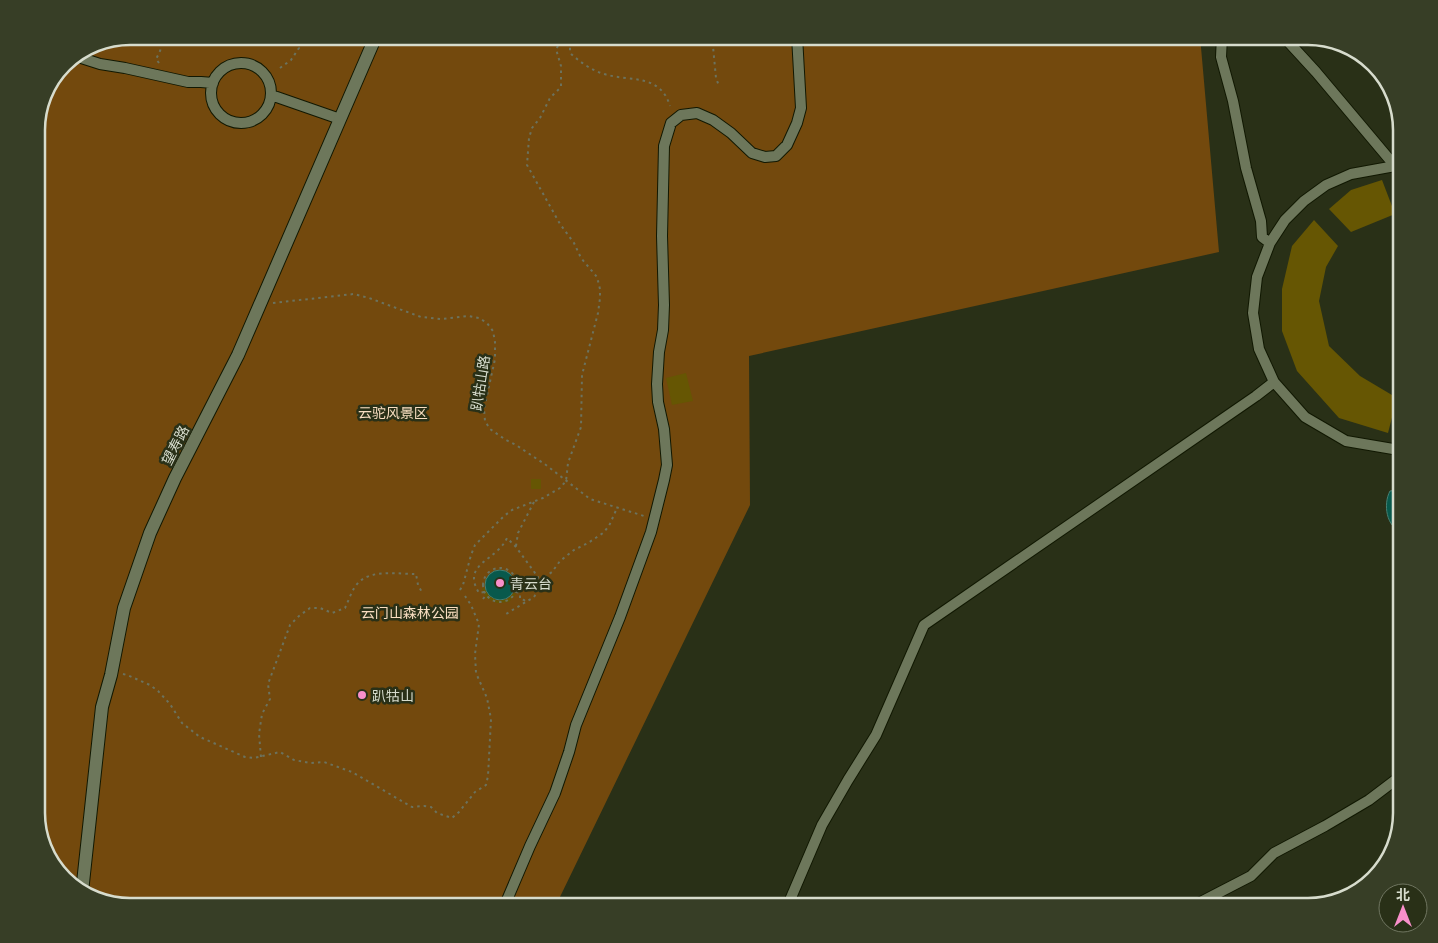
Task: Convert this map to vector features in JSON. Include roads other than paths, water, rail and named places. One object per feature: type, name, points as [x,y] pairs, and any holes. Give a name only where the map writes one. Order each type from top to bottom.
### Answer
[{"type":"street","name":"望寿路","points":[[83,884],[102,707],[111,675],[124,608],[150,533],[175,478],[238,355],[372,45]]},
{"type":"street","points":[[508,898],[555,794],[576,724],[628,595],[651,532],[659,503],[667,465],[664,429],[656,384],[663,330],[664,304],[662,236],[664,146],[671,123],[682,115],[697,113],[714,120],[752,153],[776,156],[787,145],[797,123],[801,108],[798,45]]},
{"type":"street","points":[[1222,45],[1221,57],[1233,101],[1246,168],[1261,221],[1262,237],[1270,243]]},
{"type":"street","points":[[1290,45],[1393,160]]},
{"type":"street","points":[[84,59],[100,64],[188,82],[212,83]]},
{"type":"street","points":[[246,63],[262,71],[267,78],[271,95],[263,113],[256,119],[236,122],[227,119],[219,113],[214,105],[211,96],[212,83],[221,70],[228,65],[246,63]]},
{"type":"street","points":[[271,95],[340,119]]},
{"type":"street","points":[[1393,167],[1351,174],[1326,185],[1304,201],[1284,220],[1270,243],[1257,277],[1254,313],[1260,349],[1274,382],[1305,417],[1346,441],[1393,449]]},
{"type":"street","points":[[791,898],[822,825],[876,735],[924,625],[1274,382]]},
{"type":"street","points":[[1208,898],[1251,876],[1274,853],[1326,826],[1369,800],[1393,782]]},
{"type":"water","points":[[1390,491],[1393,491],[1393,526],[1387,514],[1387,502]]},
{"type":"water","name":"青云台","points":[[500,570],[506,571],[514,579],[514,591],[506,599],[500,600],[494,599],[486,591],[485,585],[486,579],[494,571]]},
{"type":"place","name":"青云台","points":[[500,583]]},
{"type":"place","name":"趴牯山","points":[[362,695]]},
{"type":"park label","name":"云驼风景区","points":[[393,412]]},
{"type":"park label","name":"云门山森林公园","points":[[410,612]]}]
